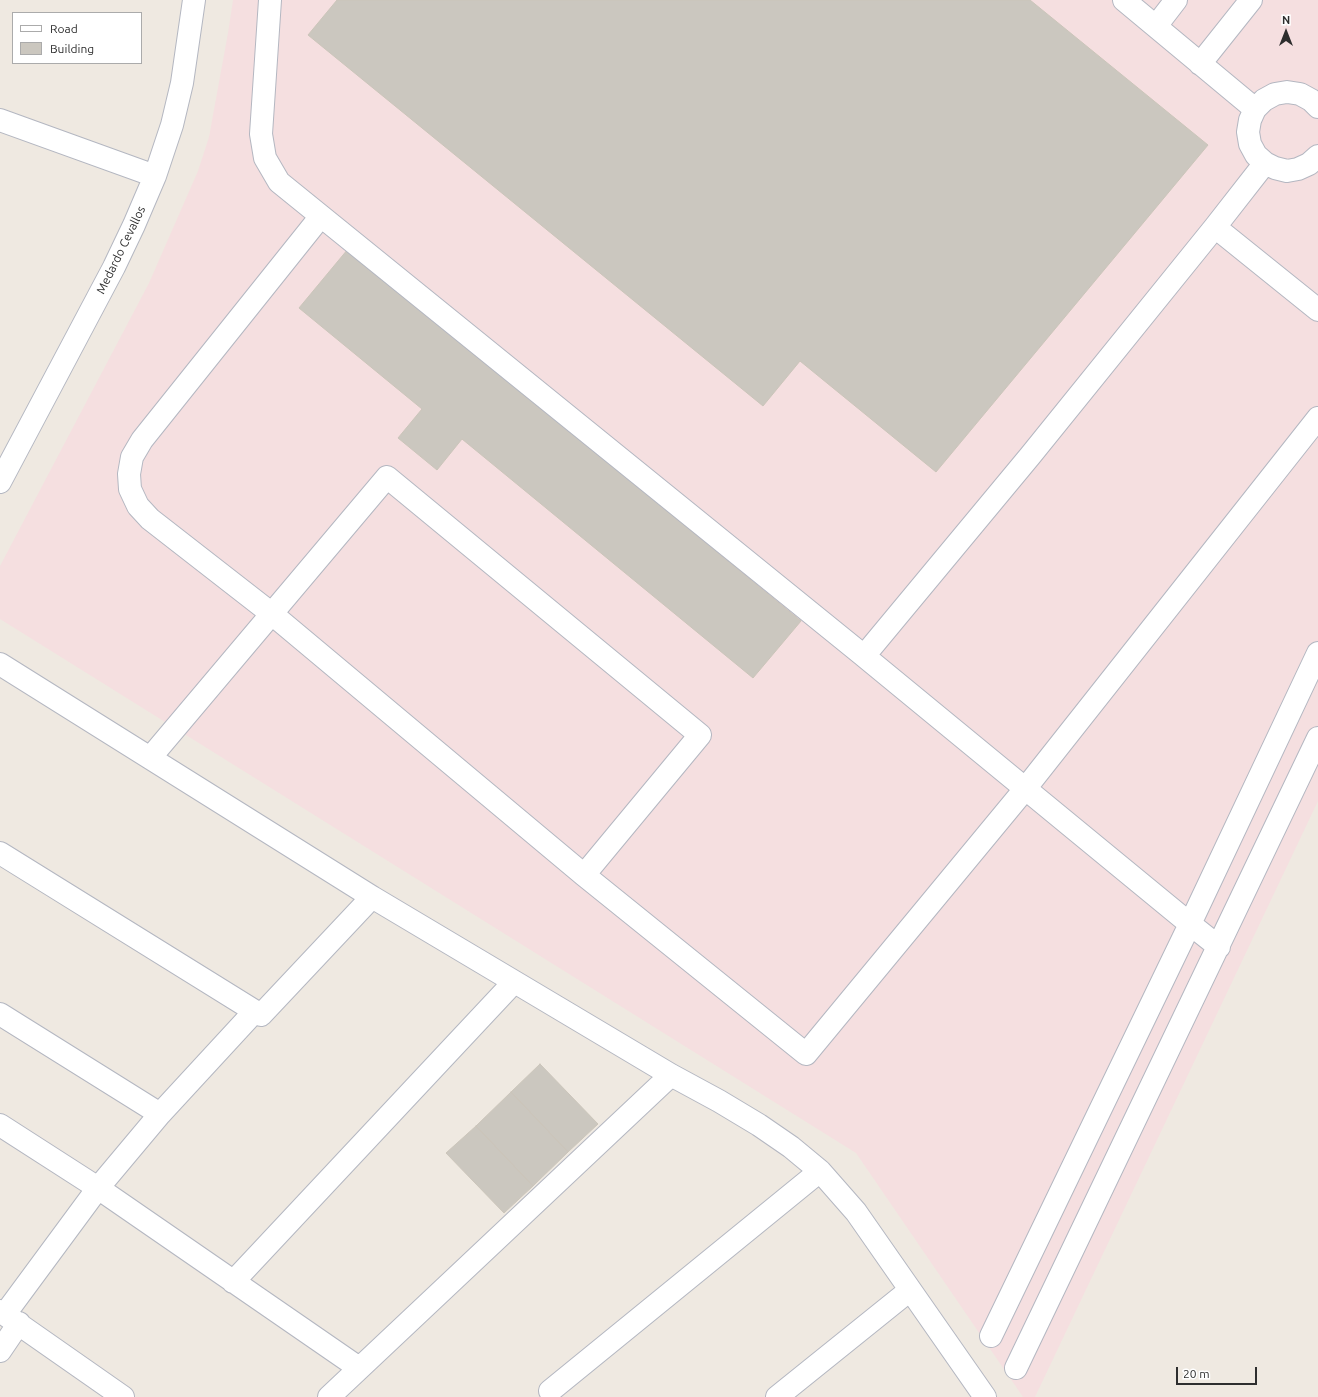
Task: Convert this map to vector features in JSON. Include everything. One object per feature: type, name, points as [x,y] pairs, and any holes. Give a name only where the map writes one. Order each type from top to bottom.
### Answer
[{"type":"street","name":"Medardo Cevallos","points":[[0,482],[114,267],[134,226],[172,125],[182,83],[194,0]]},
{"type":"street","points":[[270,0],[261,134],[266,158],[280,182],[864,656],[1218,946]]},
{"type":"street","points":[[1124,0],[1255,109]]},
{"type":"street","points":[[1156,26],[1176,0]]},
{"type":"street","points":[[1200,64],[1251,0]]},
{"type":"street","points":[[1318,107],[1311,100],[1300,94],[1287,92],[1275,94],[1264,100],[1255,109],[1250,120],[1248,132],[1250,144],[1256,155],[1265,163],[1275,168],[1287,171],[1298,169],[1309,164],[1318,156]]},
{"type":"street","points":[[0,120],[154,176]]},
{"type":"street","points":[[864,656],[1030,456],[1265,163]]},
{"type":"street","points":[[321,216],[142,440],[132,457],[129,474],[130,489],[138,506],[150,519],[272,614],[584,874],[806,1054],[1025,789],[1318,418]]},
{"type":"street","points":[[1215,227],[1318,310]]},
{"type":"street","points":[[150,758],[387,477],[700,735],[584,874]]},
{"type":"street","points":[[991,1336],[1190,924],[1318,653]]},
{"type":"street","points":[[0,664],[372,897],[671,1075],[719,1101],[791,1147],[820,1171],[856,1212],[985,1397]]},
{"type":"street","points":[[1016,1368],[1318,738]]},
{"type":"street","points":[[0,853],[261,1015],[372,897]]},
{"type":"street","points":[[233,1282],[514,982]]},
{"type":"street","points":[[0,1351],[8,1316],[98,1188],[160,1114],[255,1011]]},
{"type":"street","points":[[0,1014],[160,1114]]},
{"type":"street","points":[[329,1397],[671,1075]]},
{"type":"street","points":[[0,1125],[98,1188],[359,1368]]},
{"type":"street","points":[[550,1391],[820,1171]]},
{"type":"street","points":[[777,1397],[910,1290]]},
{"type":"street","points":[[8,1316],[123,1397]]},
{"type":"shaded area","points":[[233,0],[1318,0],[1318,801],[1035,1397],[1023,1397],[856,1153],[0,619],[0,566],[149,283],[198,171],[209,137]]},
{"type":"building","points":[[337,0],[1030,0],[1208,145],[936,472],[800,361],[763,406],[308,35]]},
{"type":"building","points":[[348,249],[801,621],[753,678],[462,439],[437,470],[398,438],[422,409],[299,308]]},
{"type":"building","points":[[540,1064],[598,1124],[568,1152],[511,1092]]},
{"type":"building","points":[[511,1092],[568,1152],[533,1186],[476,1126]]},
{"type":"building","points":[[476,1126],[533,1186],[504,1213],[446,1153]]}]
